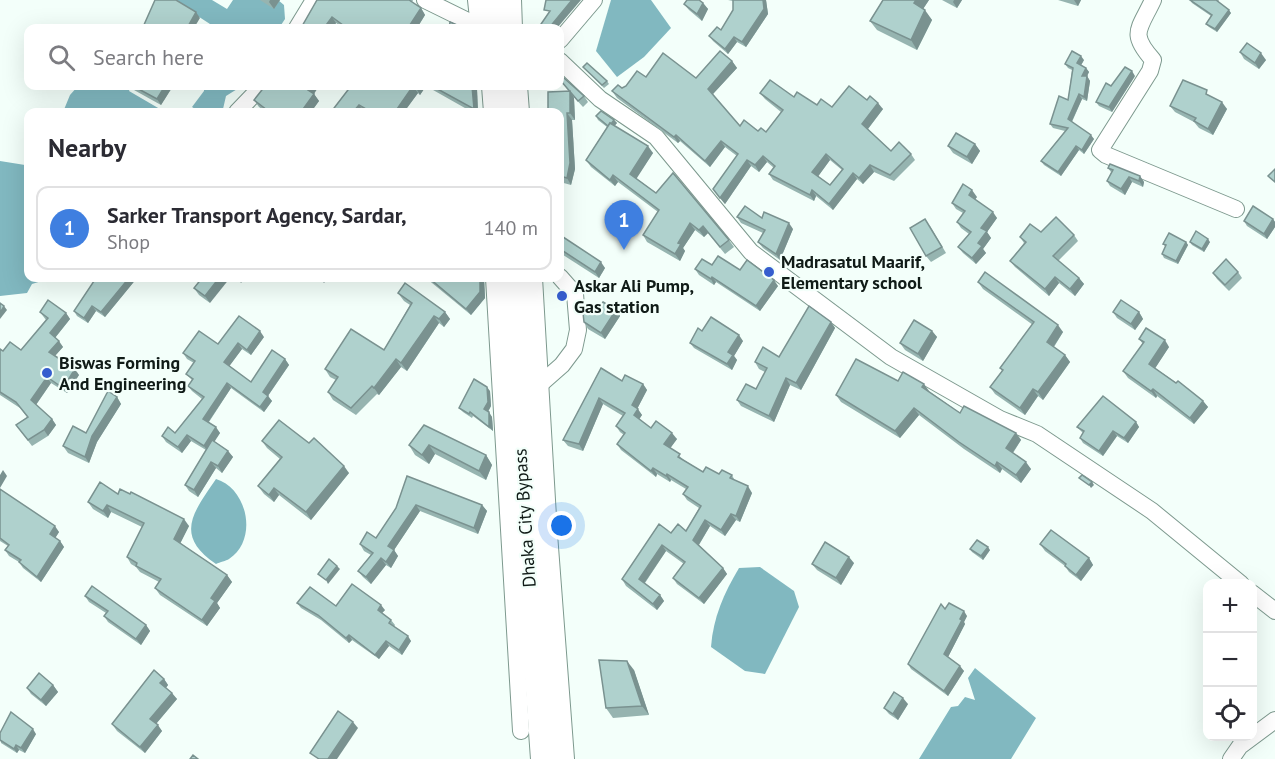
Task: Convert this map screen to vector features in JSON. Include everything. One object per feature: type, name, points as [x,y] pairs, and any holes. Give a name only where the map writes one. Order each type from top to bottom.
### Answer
[{"type":"highway","points":[[489,0],[497,24]]},
{"type":"highway","points":[[494,90],[496,108]]},
{"type":"highway","points":[[515,90],[517,108]]},
{"type":"highway","name":"Dhaka City Bypass","points":[[508,282],[543,759]]},
{"type":"highway","points":[[530,282],[562,759]]},
{"type":"street","points":[[300,24],[315,0]]},
{"type":"street","points":[[425,0],[497,24]]},
{"type":"street","points":[[476,0],[497,24]]},
{"type":"street","points":[[564,35],[594,0]]},
{"type":"street","points":[[1153,0],[1137,34],[1140,45],[1153,60],[1150,71],[1100,150],[1107,155],[1236,209]]},
{"type":"street","points":[[564,65],[600,99],[656,137],[690,174],[751,252],[891,357],[1000,419],[1037,434],[1142,504],[1235,579]]},
{"type":"street","points":[[241,108],[258,90]]},
{"type":"street","points":[[484,90],[486,108]]},
{"type":"street","points":[[494,282],[521,731]]},
{"type":"street","points":[[537,387],[562,365],[574,350],[578,330],[575,294],[564,282]]},
{"type":"street","points":[[1257,597],[1275,611]]},
{"type":"street","points":[[1231,759],[1240,746],[1275,720]]},
{"type":"water","points":[[173,0],[212,0],[227,9],[233,0],[278,0],[284,5],[285,19],[282,24],[210,24]]},
{"type":"water","points":[[611,0],[651,0],[671,28],[644,57],[617,77],[596,51]]},
{"type":"water","points":[[74,90],[129,90],[158,108],[65,108]]},
{"type":"water","points":[[236,90],[226,96],[223,108],[192,107],[204,91]]},
{"type":"water","points":[[0,161],[24,165],[24,282],[38,282],[32,284],[27,293],[0,296]]},
{"type":"water","points":[[216,479],[227,484],[242,503],[246,527],[244,539],[238,550],[229,559],[216,564],[203,553],[191,533],[195,513]]},
{"type":"water","points":[[760,567],[794,591],[799,607],[765,674],[745,671],[711,647],[720,606],[739,568]]},
{"type":"water","points":[[975,668],[1036,718],[1011,759],[919,759],[951,707],[958,706],[965,697],[975,700],[968,678]]},
{"type":"building","points":[[155,0],[176,0],[196,12],[189,24],[144,24]]},
{"type":"building","points":[[317,0],[409,0],[421,8],[411,24],[342,24],[332,17],[327,24],[303,24]]},
{"type":"building","points":[[546,0],[572,0],[552,24],[541,24],[550,11],[544,10]]},
{"type":"building","points":[[687,0],[699,0],[703,3],[697,14],[684,4]]},
{"type":"building","points":[[733,0],[763,0],[764,9],[742,42],[734,37],[725,49],[709,36],[717,27],[721,30],[733,10]]},
{"type":"building","points":[[883,0],[916,0],[914,3],[925,10],[911,40],[870,21]]},
{"type":"building","points":[[1190,0],[1216,0],[1229,10],[1215,29],[1206,24],[1212,15]]},
{"type":"building","points":[[1247,43],[1261,53],[1255,63],[1240,52]]},
{"type":"building","points":[[720,51],[732,61],[708,89],[740,126],[744,120],[758,131],[761,128],[766,132],[783,110],[760,93],[770,80],[794,97],[797,92],[817,105],[821,99],[832,107],[849,86],[867,100],[870,96],[878,103],[862,124],[891,151],[899,142],[911,154],[890,175],[870,165],[859,178],[853,173],[829,204],[812,190],[810,195],[769,174],[775,166],[763,156],[755,165],[747,160],[720,198],[713,189],[738,154],[721,141],[705,161],[676,135],[674,137],[612,91],[618,85],[622,88],[626,86],[637,71],[646,77],[663,53],[696,78]],"holes":[[[826,154],[843,169],[830,185],[812,172]]]},
{"type":"building","points":[[1072,51],[1081,56],[1077,63],[1086,68],[1082,76],[1087,76],[1084,97],[1079,94],[1068,119],[1091,135],[1082,150],[1076,146],[1058,172],[1041,161],[1068,128],[1050,124],[1059,96],[1068,100],[1073,68],[1065,64]]},
{"type":"building","points":[[587,63],[607,81],[602,85],[583,67]]},
{"type":"building","points":[[1125,67],[1132,71],[1109,107],[1096,102],[1106,83],[1111,86]]},
{"type":"building","points":[[564,78],[584,96],[578,101],[564,85]]},
{"type":"building","points":[[1183,80],[1207,90],[1206,94],[1222,102],[1208,129],[1194,121],[1196,118],[1170,106]]},
{"type":"building","points":[[140,90],[163,90],[157,99]]},
{"type":"building","points":[[262,90],[308,90],[314,94],[304,108],[264,108],[254,100]]},
{"type":"building","points":[[348,90],[410,90],[398,108],[364,108],[359,105],[356,108],[334,108]]},
{"type":"building","points":[[439,90],[472,90],[472,108]]},
{"type":"building","points":[[570,91],[570,113],[567,113],[570,163],[567,178],[564,177],[564,108],[548,108],[548,92]]},
{"type":"building","points":[[601,111],[614,120],[608,126],[596,116]]},
{"type":"building","points":[[610,123],[648,146],[630,174],[656,193],[673,173],[729,240],[720,247],[703,226],[699,230],[690,223],[678,243],[681,244],[675,254],[643,235],[659,210],[613,175],[610,180],[586,160]]},
{"type":"building","points":[[956,133],[975,144],[967,157],[948,146]]},
{"type":"building","points":[[1110,164],[1140,176],[1139,181],[1129,177],[1121,189],[1107,181],[1113,170],[1108,168]]},
{"type":"building","points":[[1275,169],[1275,182],[1268,176]]},
{"type":"building","points":[[963,184],[972,190],[969,195],[993,212],[981,228],[987,231],[978,243],[982,246],[972,258],[958,247],[971,232],[957,222],[965,211],[952,203]]},
{"type":"building","points":[[745,206],[762,218],[764,212],[789,223],[776,254],[758,242],[765,230],[737,217]]},
{"type":"building","points":[[1253,206],[1273,219],[1264,234],[1244,221]]},
{"type":"building","points":[[1056,217],[1074,235],[1053,256],[1079,278],[1070,289],[1055,277],[1045,289],[1010,261],[1026,242],[1020,237],[1030,224],[1041,232]]},
{"type":"building","points":[[925,219],[942,247],[926,256],[910,228]]},
{"type":"building","points":[[1196,231],[1208,239],[1202,249],[1190,242]]},
{"type":"building","points":[[1169,233],[1186,242],[1176,261],[1162,254],[1166,245],[1163,244]]},
{"type":"building","points":[[564,238],[601,262],[595,272],[564,252]]},
{"type":"building","points":[[718,256],[740,270],[747,260],[774,280],[756,306],[712,277],[711,279],[695,269],[702,259],[712,265]]},
{"type":"building","points":[[1226,259],[1238,272],[1225,285],[1213,273]]},
{"type":"building","points":[[985,272],[1058,325],[1047,342],[1065,355],[1038,392],[1033,389],[1020,408],[990,387],[1003,370],[1000,368],[1034,322],[978,282]]},
{"type":"building","points":[[93,282],[126,282],[101,312],[92,306],[84,318],[74,311]]},
{"type":"building","points":[[199,282],[216,282],[205,296],[194,288]]},
{"type":"building","points":[[434,282],[480,282],[480,292],[466,309]]},
{"type":"building","points":[[405,283],[445,312],[439,319],[434,316],[401,363],[396,359],[374,388],[372,386],[351,408],[328,392],[338,377],[325,369],[351,329],[384,350],[412,303],[398,293]]},
{"type":"building","points":[[48,300],[66,313],[50,333],[59,341],[49,352],[75,369],[63,388],[47,377],[31,400],[52,419],[44,430],[28,440],[16,425],[28,417],[16,402],[0,392],[0,349],[3,351],[10,342],[21,350],[48,318],[40,312]]},
{"type":"building","points":[[1121,300],[1139,312],[1131,324],[1113,312]]},
{"type":"building","points":[[603,302],[616,310],[601,333],[584,322],[583,313],[588,305],[597,311]]},
{"type":"building","points":[[809,306],[831,322],[796,383],[786,378],[769,416],[737,400],[746,384],[756,389],[767,368],[755,362],[763,347],[779,357]]},
{"type":"building","points":[[239,316],[260,331],[247,350],[238,343],[224,362],[251,382],[272,350],[285,359],[263,392],[268,396],[260,407],[227,383],[203,419],[216,427],[204,446],[187,435],[178,447],[162,436],[168,427],[175,433],[204,397],[188,386],[193,379],[186,374],[195,361],[183,353],[199,331],[218,344]]},
{"type":"building","points":[[711,317],[739,335],[728,352],[733,355],[727,364],[690,343],[698,328],[702,331]]},
{"type":"building","points":[[914,320],[932,331],[918,354],[900,343]]},
{"type":"building","points":[[1146,328],[1165,340],[1149,364],[1176,383],[1178,381],[1203,401],[1190,418],[1153,389],[1151,391],[1123,371],[1144,342],[1139,339]]},
{"type":"building","points":[[856,359],[898,381],[903,372],[924,384],[922,387],[960,413],[964,406],[1016,433],[1006,448],[1026,462],[1016,475],[997,462],[995,466],[914,408],[895,431],[836,395]]},
{"type":"building","points":[[601,368],[622,381],[625,375],[643,384],[632,405],[638,409],[634,415],[651,428],[656,421],[672,433],[664,444],[680,454],[678,457],[703,472],[706,467],[719,474],[722,470],[732,475],[730,478],[748,486],[736,516],[731,514],[721,530],[705,520],[693,540],[723,568],[699,598],[673,578],[685,562],[662,545],[639,579],[660,595],[653,604],[622,579],[659,524],[671,533],[678,524],[686,531],[701,506],[683,494],[688,487],[667,474],[666,476],[653,468],[651,471],[617,444],[625,433],[616,426],[625,413],[599,398],[579,444],[563,440]]},
{"type":"building","points":[[474,379],[487,387],[488,402],[484,409],[489,412],[489,427],[470,412],[469,414],[459,408]]},
{"type":"building","points":[[108,391],[117,397],[92,436],[85,457],[63,446],[73,426],[86,433]]},
{"type":"building","points":[[1103,396],[1136,422],[1124,438],[1113,431],[1099,451],[1080,438],[1084,431],[1077,427]]},
{"type":"building","points":[[279,420],[309,443],[314,438],[344,466],[306,512],[274,488],[269,495],[258,486],[282,457],[262,441]]},
{"type":"building","points":[[424,425],[486,455],[479,471],[429,445],[422,455],[409,445]]},
{"type":"building","points":[[212,440],[228,451],[218,466],[211,462],[194,490],[185,485]]},
{"type":"building","points":[[1082,475],[1092,482],[1089,485],[1079,478]]},
{"type":"building","points":[[407,476],[482,505],[474,528],[416,505],[388,546],[394,550],[386,562],[381,558],[366,577],[358,571],[373,553],[360,544],[367,532],[376,538],[396,508]]},
{"type":"building","points":[[100,482],[118,494],[120,489],[130,494],[131,492],[184,519],[174,539],[227,575],[211,598],[215,601],[202,620],[155,588],[161,579],[136,566],[137,563],[127,557],[144,523],[107,505],[103,511],[88,502]]},
{"type":"building","points":[[0,489],[55,526],[50,534],[60,541],[37,577],[19,562],[21,560],[5,550],[9,545],[0,538]]},
{"type":"building","points":[[1051,530],[1089,558],[1076,575],[1065,566],[1066,564],[1040,544]]},
{"type":"building","points":[[977,540],[988,547],[981,556],[970,549]]},
{"type":"building","points":[[825,542],[849,557],[836,578],[812,564]]},
{"type":"building","points":[[329,559],[337,566],[326,580],[318,574]]},
{"type":"building","points":[[352,584],[381,605],[378,610],[391,620],[389,623],[408,636],[399,650],[386,641],[375,655],[349,635],[346,638],[318,615],[297,603],[310,587],[336,606]]},
{"type":"building","points":[[92,586],[146,625],[136,639],[104,616],[108,611],[85,596]]},
{"type":"building","points":[[949,603],[964,611],[960,619],[962,620],[944,654],[960,666],[944,691],[908,664],[941,604],[945,609]]},
{"type":"building","points":[[599,660],[627,661],[642,706],[606,708]]},
{"type":"building","points":[[154,670],[164,679],[160,683],[172,693],[150,719],[158,725],[140,747],[112,724]]},
{"type":"building","points":[[39,673],[53,685],[41,700],[27,688]]},
{"type":"building","points":[[894,692],[903,698],[893,714],[884,708]]},
{"type":"building","points":[[338,711],[353,722],[328,759],[319,759],[310,753]]},
{"type":"building","points":[[11,712],[33,729],[21,748],[16,745],[14,749],[0,740],[0,733]]},
{"type":"place","name":"Sarker Transport Agency, Sardar,","points":[[624,250]]},
{"type":"place","name":"Madrasatul Maarif, Elementary school","points":[[769,272]]},
{"type":"place","name":"Askar Ali Pump, Gas station","points":[[562,296]]},
{"type":"place","name":"Biswas Forming And Engineering","points":[[47,373]]}]
